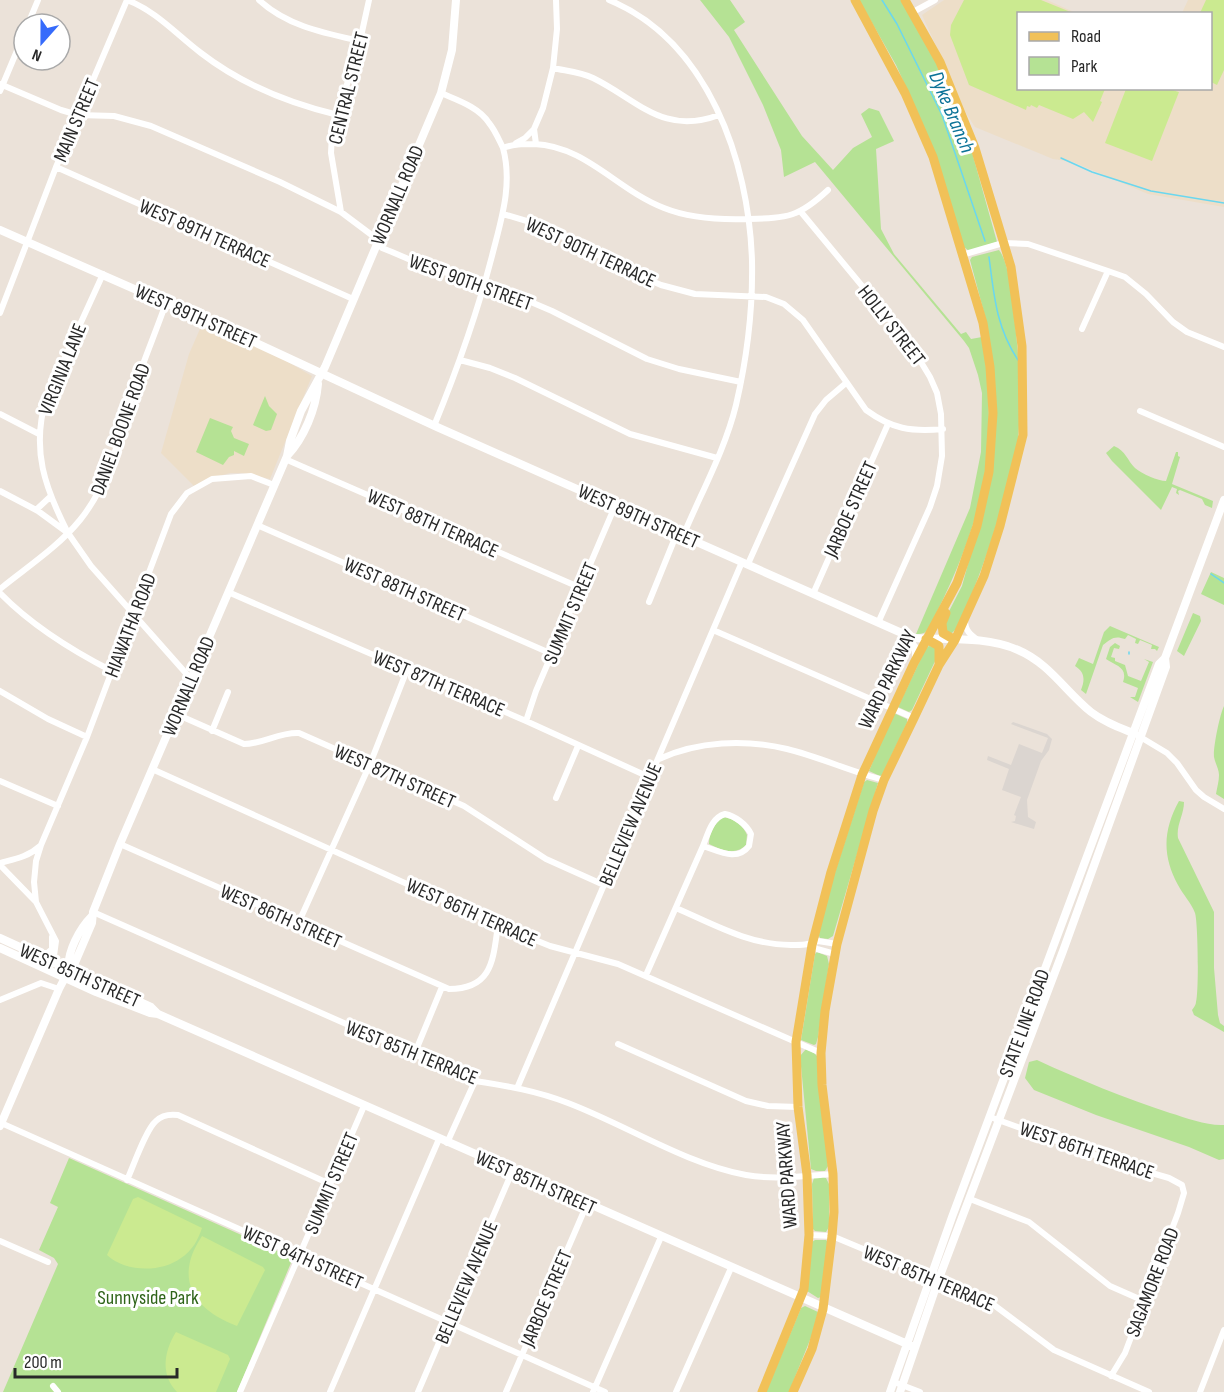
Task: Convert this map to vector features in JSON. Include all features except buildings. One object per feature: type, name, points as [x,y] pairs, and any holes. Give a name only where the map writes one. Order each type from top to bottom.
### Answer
[{"type":"main road","name":"WORNALL ROAD","points":[[0,1125],[67,974],[67,961],[84,924],[92,914],[286,458],[301,411],[320,379],[441,93],[452,50],[456,0]]},
{"type":"main road","name":"WARD PARKWAY","points":[[762,1392],[804,1289],[809,1235],[807,1175],[798,1107],[796,1042],[812,945],[833,864],[862,775],[891,709],[957,584],[977,526],[989,471],[993,413],[990,367],[983,323],[933,157],[905,93],[855,0]]},
{"type":"main road","name":"WARD PARKWAY","points":[[793,1392],[812,1349],[823,1308],[832,1236],[834,1212],[832,1174],[822,1085],[822,1053],[825,1011],[836,949],[873,811],[884,780],[939,665],[955,640],[984,576],[995,544],[1023,435],[1022,346],[1011,267],[975,148],[940,62],[906,0]]},
{"type":"main road","name":"WEST 89TH STREET","points":[[0,230],[166,303],[320,379],[434,426],[913,638],[981,642],[1007,646],[1030,656],[1052,672],[1092,713],[1107,723],[1137,735]]},
{"type":"main road","name":"STATE LINE ROAD","points":[[890,1392],[899,1386],[934,1279],[1137,735],[1159,664],[1165,658],[1224,500]]},
{"type":"main road","points":[[955,640],[945,636],[942,626],[958,589],[957,584]]},
{"type":"main road","points":[[926,639],[939,646],[939,665]]},
{"type":"main road","name":"WEST 85TH STREET","points":[[0,938],[53,963],[67,974]]},
{"type":"main road","name":"WEST 85TH STREET","points":[[0,948],[151,1006],[159,1014],[364,1106],[911,1346]]},
{"type":"main road","name":"STATE LINE ROAD","points":[[934,1279],[970,1199],[995,1119]]},
{"type":"street","points":[[127,0],[151,11],[200,53],[244,81],[289,101],[338,115]]},
{"type":"street","name":"MAIN STREET","points":[[0,313],[56,167],[127,0]]},
{"type":"street","points":[[259,0],[274,13],[289,21],[360,41]]},
{"type":"street","name":"CENTRAL STREET","points":[[341,212],[331,153],[333,134],[360,41],[369,0]]},
{"type":"street","points":[[503,148],[525,138],[534,129],[545,101],[553,68],[556,0]]},
{"type":"street","points":[[609,0],[627,7],[651,23],[678,50],[705,87],[720,115],[741,179],[752,260],[749,335],[741,382],[729,427],[717,458],[649,602]]},
{"type":"street","points":[[913,12],[935,0]]},
{"type":"street","points":[[1,86],[12,61]]},
{"type":"street","points":[[553,68],[590,77],[644,110],[667,119],[696,122],[720,115]]},
{"type":"street","name":"WEST 90TH STREET","points":[[1,86],[78,115],[114,116],[150,126],[280,182],[341,212],[373,236],[382,248],[408,260],[485,285],[552,311],[647,359],[679,369],[741,382]]},
{"type":"street","points":[[434,426],[460,360],[485,285],[503,214],[508,174],[503,148],[489,122],[465,104],[441,93]]},
{"type":"street","points":[[534,129],[536,144]]},
{"type":"street","points":[[515,144],[549,145],[575,153],[641,197],[664,208],[700,218],[787,217],[801,212],[828,190]]},
{"type":"street","name":"WEST 89TH TERRACE","points":[[56,167],[353,299]]},
{"type":"street","name":"HOLLY STREET","points":[[801,212],[910,344],[937,393],[943,429],[940,472],[933,496],[878,623]]},
{"type":"street","name":"WEST 90TH TERRACE","points":[[503,214],[540,225],[661,285],[695,294],[774,299],[794,311],[866,410],[888,424],[919,431],[943,429]]},
{"type":"street","points":[[962,255],[1003,243],[1028,244],[1108,271],[1125,277],[1146,294],[1173,322],[1187,332],[1224,347]]},
{"type":"street","points":[[1082,329],[1108,271]]},
{"type":"street","name":"VIRGINIA LANE","points":[[68,533],[44,479],[39,434],[41,416],[46,399],[103,274]]},
{"type":"street","name":"DANIEL BOONE ROAD","points":[[0,591],[68,533],[90,507],[108,473],[135,387],[166,303]]},
{"type":"street","points":[[460,360],[515,378],[630,434],[717,458]]},
{"type":"street","name":"BELLEVIEW AVENUE","points":[[518,1086],[713,630],[815,414],[826,400],[846,383]]},
{"type":"street","points":[[1140,411],[1224,447]]},
{"type":"street","points":[[0,414],[39,434]]},
{"type":"street","name":"JARBOE STREET","points":[[813,594],[888,424]]},
{"type":"street","name":"WEST 88TH TERRACE","points":[[286,458],[581,588]]},
{"type":"street","name":"HIAWATHA ROAD","points":[[53,963],[56,945],[36,902],[34,882],[36,861],[87,737],[171,514],[187,493],[204,482],[223,477],[252,476],[274,485]]},
{"type":"street","points":[[0,492],[36,510],[68,533],[91,566],[191,679]]},
{"type":"street","points":[[36,510],[51,496]]},
{"type":"street","name":"SUMMIT STREET","points":[[526,721],[615,506]]},
{"type":"street","name":"WEST 88TH STREET","points":[[257,525],[552,654]]},
{"type":"street","points":[[0,591],[14,608],[49,635],[112,671]]},
{"type":"street","name":"WEST 87TH TERRACE","points":[[228,592],[650,777]]},
{"type":"street","points":[[968,610],[965,627],[981,642]]},
{"type":"street","points":[[713,630],[914,718]]},
{"type":"street","points":[[902,633],[915,646],[914,663]]},
{"type":"street","points":[[298,924],[370,764],[407,670]]},
{"type":"street","points":[[0,691],[48,719],[87,737]]},
{"type":"street","points":[[212,732],[228,692]]},
{"type":"street","name":"WEST 87TH STREET","points":[[176,714],[212,732],[244,744],[256,744],[286,733],[298,733],[464,806],[546,859],[604,885]]},
{"type":"street","name":"WEST 89TH STREET","points":[[1137,735],[1167,753],[1196,790],[1224,809]]},
{"type":"street","points":[[658,759],[701,746],[746,743],[788,749],[862,775],[884,780]]},
{"type":"street","points":[[556,798],[578,746]]},
{"type":"street","name":"WEST 86TH TERRACE","points":[[152,770],[498,925],[550,946],[618,964],[646,975],[822,1053]]},
{"type":"street","points":[[0,782],[58,806]]},
{"type":"street","points":[[646,975],[714,820],[722,814],[732,816],[746,826],[751,834],[749,846],[738,854],[729,854],[703,846]]},
{"type":"street","name":"WEST 86TH STREET","points":[[120,844],[442,987]]},
{"type":"street","points":[[36,902],[0,864],[26,856],[41,845]]},
{"type":"street","points":[[676,908],[755,941],[778,945],[812,945],[818,941],[836,949]]},
{"type":"street","name":"WEST 85TH TERRACE","points":[[92,914],[475,1081],[518,1086],[570,1103],[712,1166],[748,1176],[772,1178],[832,1174]]},
{"type":"street","points":[[414,1055],[442,987],[460,989],[471,986],[482,980],[488,972],[493,958],[498,925]]},
{"type":"street","points":[[42,958],[52,949],[52,937]]},
{"type":"street","points":[[0,1000],[41,983],[59,989]]},
{"type":"street","points":[[618,1044],[746,1101],[768,1106],[798,1107]]},
{"type":"street","points":[[330,1392],[374,1289],[443,1141],[475,1081]]},
{"type":"street","name":"SUMMIT STREET","points":[[240,1392],[364,1106]]},
{"type":"street","points":[[127,1180],[153,1124],[166,1115],[178,1115],[330,1184]]},
{"type":"street","name":"WEST 86TH TERRACE","points":[[995,1119],[1110,1161],[1169,1178],[1182,1185]]},
{"type":"street","name":"WEST 84TH STREET","points":[[0,1125],[300,1255],[594,1390],[605,1392]]},
{"type":"street","name":"BELLEVIEW AVENUE","points":[[418,1392],[512,1172]]},
{"type":"street","name":"SAGAMORE ROAD","points":[[1111,1376],[1125,1353],[1183,1198],[1182,1185]]},
{"type":"street","points":[[970,1199],[1029,1222],[1110,1286],[1144,1301]]},
{"type":"street","name":"JARBOE STREET","points":[[506,1392],[587,1204]]},
{"type":"street","points":[[809,1235],[832,1236]]},
{"type":"street","name":"WEST 85TH TERRACE","points":[[832,1236],[990,1302],[1054,1350],[1149,1392]]},
{"type":"street","points":[[594,1390],[661,1237]]},
{"type":"street","points":[[0,1241],[48,1262]]},
{"type":"street","points":[[676,1392],[731,1268]]},
{"type":"street","points":[[1200,1392],[1224,1330]]},
{"type":"street","points":[[899,1386],[920,1392]]},
{"type":"shaded area","points":[[944,0],[1047,0],[1074,12],[1017,12],[1017,90],[1212,90],[1212,12],[1182,12],[1188,0],[1224,0],[1224,207],[1148,194],[1073,162],[1053,159],[975,127],[960,104],[922,15]]},
{"type":"shaded area","points":[[203,322],[276,355],[312,376],[270,479],[230,473],[194,486],[161,453],[189,354]]},
{"type":"shaded area","points":[[1013,722],[1047,734],[1052,739],[1049,750],[1041,761],[1027,800],[1028,817],[1036,822],[1034,829],[1011,822],[1015,821],[1016,816],[1014,815],[1021,797],[1002,790],[1009,769],[987,760],[988,756],[1011,765],[1019,744],[1042,753],[1048,738],[1011,724]]},
{"type":"green space","points":[[700,0],[730,0],[745,22],[734,30],[802,136],[833,170],[853,148],[872,137],[861,114],[869,108],[879,111],[894,141],[876,149],[881,229],[894,254],[961,334],[966,332],[971,339],[982,337],[989,424],[982,490],[973,526],[957,569],[926,632],[916,634],[970,508],[981,452],[982,393],[969,348],[815,162],[784,177],[781,150],[763,105],[729,37]]},
{"type":"green space","points":[[859,0],[901,0],[937,64],[970,145],[997,242],[969,251],[964,247],[921,120],[896,65]]},
{"type":"green space","points":[[964,0],[1041,0],[1071,12],[1017,12],[1017,90],[1105,90],[1093,122],[1084,112],[1073,119],[1039,105],[1037,108],[1027,106],[1026,110],[969,85],[950,35],[951,25]]},
{"type":"green space","points":[[1206,0],[1224,0],[1224,70],[1217,85],[1212,82],[1212,12],[1200,12]]},
{"type":"green space","points":[[1126,90],[1179,92],[1152,161],[1105,143]]},
{"type":"green space","points":[[999,250],[1009,277],[1017,341],[1020,390],[1018,440],[997,522],[985,558],[957,628],[952,633],[947,632],[944,621],[962,586],[992,476],[986,320],[970,260],[972,257]]},
{"type":"green space","points":[[265,396],[269,406],[277,414],[271,430],[266,431],[253,425]]},
{"type":"green space","points":[[210,418],[233,427],[231,431],[234,438],[249,444],[244,456],[234,451],[234,455],[229,457],[223,465],[196,452]]},
{"type":"green space","points":[[1114,446],[1121,450],[1138,470],[1163,481],[1166,481],[1176,452],[1178,452],[1180,457],[1172,484],[1213,501],[1212,508],[1205,505],[1202,499],[1180,490],[1179,495],[1176,493],[1177,489],[1172,487],[1161,510],[1106,453]]},
{"type":"green space","points":[[1211,572],[1224,578],[1224,605],[1201,594]]},
{"type":"green space","points":[[1193,613],[1200,616],[1201,621],[1184,656],[1177,651]]},
{"type":"green space","points":[[1110,626],[1159,647],[1157,651],[1151,649],[1152,645],[1140,640],[1138,644],[1135,643],[1136,639],[1128,635],[1125,639],[1118,637],[1111,639],[1103,645],[1086,694],[1081,690],[1082,674],[1075,666],[1079,658],[1093,664],[1104,632]]},
{"type":"green space","points":[[1115,643],[1120,646],[1119,649],[1114,648],[1111,657],[1125,665],[1128,676],[1141,681],[1149,662],[1144,659],[1153,662],[1138,702],[1130,697],[1135,697],[1138,688],[1123,682],[1122,670],[1106,659],[1110,647]]},
{"type":"green space","points":[[929,646],[936,647],[937,657],[909,712],[898,707]]},
{"type":"green space","points":[[1224,706],[1224,799],[1216,794],[1219,775],[1214,752]]},
{"type":"green space","points":[[896,714],[907,719],[907,723],[880,776],[869,771],[892,715]]},
{"type":"green space","points":[[867,780],[878,783],[833,936],[828,939],[820,938],[818,934],[821,916],[864,782]]},
{"type":"green space","points":[[1179,801],[1184,802],[1178,838],[1214,912],[1214,968],[1218,1015],[1220,1023],[1224,1026],[1224,1032],[1194,1015],[1192,1010],[1196,1003],[1198,985],[1196,919],[1169,864],[1166,843],[1170,822]]},
{"type":"green space","points":[[723,817],[734,821],[746,832],[746,845],[742,848],[728,851],[709,844],[713,829]]},
{"type":"green space","points":[[817,952],[827,956],[829,964],[818,1037],[814,1045],[801,1040]]},
{"type":"green space","points":[[806,1049],[817,1056],[828,1166],[825,1171],[811,1169],[800,1056]]},
{"type":"green space","points":[[1037,1060],[1153,1107],[1197,1121],[1224,1125],[1224,1159],[1219,1160],[1034,1090],[1025,1078],[1029,1062]]},
{"type":"green space","name":"Sunnyside Park","points":[[69,1158],[293,1258],[237,1392],[3,1392],[58,1264],[54,1258],[39,1250],[58,1207],[50,1203]]},
{"type":"green space","points":[[823,1177],[829,1184],[829,1227],[826,1232],[813,1229],[812,1184],[814,1178]]},
{"type":"green space","points":[[138,1197],[202,1228],[194,1245],[173,1263],[154,1268],[133,1267],[123,1265],[107,1255],[133,1199]]},
{"type":"green space","points":[[202,1236],[265,1270],[237,1326],[209,1311],[192,1291],[189,1266],[193,1252]]},
{"type":"green space","points":[[815,1240],[828,1242],[821,1297],[818,1298],[807,1291],[812,1242]]},
{"type":"green space","points":[[805,1306],[818,1312],[812,1335],[789,1392],[766,1392],[801,1308]]},
{"type":"green space","points":[[176,1332],[228,1355],[230,1359],[216,1392],[177,1392],[172,1385],[166,1371],[166,1363],[169,1347]]},
{"type":"waterway","name":"Dyke Branch","points":[[882,0],[897,24],[942,115],[985,241]]},
{"type":"waterway","points":[[944,115],[952,117]]},
{"type":"waterway","points":[[1061,158],[1092,172],[1151,191],[1224,203]]},
{"type":"waterway","name":"Dyke Branch","points":[[989,257],[1000,323],[1018,360]]},
{"type":"waterway","name":"Dyke Branch","points":[[1211,574],[1224,583]]}]
